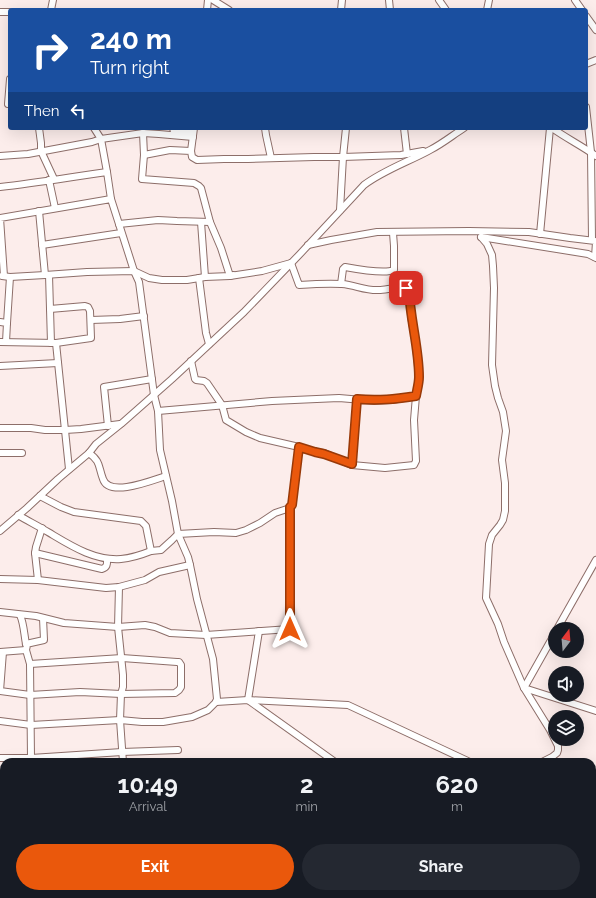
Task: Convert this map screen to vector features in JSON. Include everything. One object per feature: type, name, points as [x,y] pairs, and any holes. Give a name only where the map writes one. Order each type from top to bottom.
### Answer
[{"type":"street","points":[[213,0],[226,8]]},
{"type":"street","points":[[588,19],[596,30]]},
{"type":"street","points":[[588,120],[593,154],[594,219],[592,240]]},
{"type":"street","points":[[39,130],[42,151],[51,180],[55,208]]},
{"type":"street","points":[[0,721],[31,724],[120,720],[163,722],[192,717],[208,710],[217,699],[213,659],[197,599],[188,557],[178,534],[160,450],[158,411],[154,395],[139,282],[121,233],[111,199],[101,139],[95,130]]},
{"type":"street","points":[[174,130],[174,132],[193,133]]},
{"type":"street","points":[[265,130],[271,158]]},
{"type":"street","points":[[340,210],[346,130]]},
{"type":"street","points":[[404,130],[407,154]]},
{"type":"street","points":[[0,531],[89,453],[96,444],[154,395],[244,312],[364,185],[389,169],[431,150],[460,130]]},
{"type":"street","points":[[540,234],[551,130]]},
{"type":"street","points":[[554,130],[593,154]]},
{"type":"street","points":[[0,156],[28,154],[101,139],[143,133],[193,133]]},
{"type":"street","points":[[143,133],[144,155],[142,179],[194,182],[201,188],[210,222],[221,248],[230,276]]},
{"type":"street","points":[[193,133],[191,151],[192,157],[197,160],[314,156],[343,157],[407,154],[431,150]]},
{"type":"street","points":[[144,155],[170,150],[191,151]]},
{"type":"street","points":[[0,187],[31,184],[107,172]]},
{"type":"street","points":[[50,309],[88,307],[91,320],[91,338],[53,343],[3,342],[5,276],[0,218],[111,199]]},
{"type":"street","points":[[39,211],[42,245],[47,275],[53,343],[58,363],[69,469]]},
{"type":"street","points":[[119,224],[158,220],[210,222]]},
{"type":"street","points":[[201,222],[202,278],[206,333],[209,344]]},
{"type":"street","points":[[308,246],[331,240],[377,232],[469,231],[529,232],[595,240],[595,257],[588,254],[481,237],[469,231]]},
{"type":"street","points":[[341,284],[343,269],[345,267],[372,271],[394,270],[393,232]]},
{"type":"street","points":[[42,245],[121,233]]},
{"type":"street","points":[[481,237],[488,244],[492,256],[494,288],[492,365],[495,386],[503,412],[506,431],[502,460],[505,483],[505,511],[500,525],[492,535],[489,544],[486,598],[524,688],[558,746],[557,753],[550,758]]},
{"type":"street","points":[[5,276],[134,271],[149,278],[162,280],[186,280],[230,276],[262,271],[291,263]]},
{"type":"street","points":[[191,361],[196,380],[207,383],[222,405],[226,420],[237,428],[260,438],[324,454],[352,464],[385,468],[414,465],[416,450],[414,420],[419,378],[409,290],[406,288],[400,288],[369,290],[352,285],[341,284],[299,285],[291,263]]},
{"type":"street","points":[[91,320],[144,316]]},
{"type":"street","points":[[0,366],[58,363]]},
{"type":"street","points":[[108,426],[104,386],[152,379]]},
{"type":"street","points":[[158,411],[272,401],[339,398],[374,401],[416,396]]},
{"type":"street","points":[[352,464],[357,399]]},
{"type":"street","points":[[0,428],[65,430],[121,424]]},
{"type":"street","points":[[0,612],[28,615],[64,623],[118,627],[145,625],[170,633],[206,635],[290,629],[290,507],[292,505],[299,447]]},
{"type":"street","points":[[0,453],[22,453]]},
{"type":"street","points":[[89,453],[99,462],[103,481],[108,486],[119,488],[127,487],[166,476]]},
{"type":"street","points":[[40,496],[74,512],[141,521],[146,526],[151,551]]},
{"type":"street","points":[[18,515],[67,544],[82,551],[100,558],[120,559],[135,557],[151,551],[161,550],[178,534],[214,532],[236,533],[246,530],[275,513],[290,507]]},
{"type":"street","points":[[38,580],[35,553],[42,528]]},
{"type":"street","points":[[35,553],[102,568],[105,568],[107,565],[107,559]]},
{"type":"street","points":[[561,622],[596,560]]},
{"type":"street","points":[[0,579],[38,580],[106,588],[119,587],[146,580],[159,572],[190,565]]},
{"type":"street","points":[[119,587],[118,627],[124,687],[121,694],[120,720],[123,758]]},
{"type":"street","points":[[20,615],[24,623],[26,647],[30,664],[31,758]]},
{"type":"street","points":[[30,664],[122,658],[179,662],[180,687],[175,693],[121,694],[80,692],[30,694],[0,691],[2,652],[26,647],[44,640],[43,618]]},
{"type":"street","points":[[248,700],[259,631]]},
{"type":"street","points":[[524,688],[548,645]]},
{"type":"street","points":[[524,688],[596,711]]},
{"type":"street","points":[[248,700],[329,758]]},
{"type":"street","points":[[216,702],[248,700],[348,705],[461,758]]},
{"type":"street","points":[[0,758],[31,758],[178,750]]},
{"type":"route","points":[[290,629],[290,507],[292,505],[299,447],[352,464],[357,399],[374,401],[416,396],[419,378],[416,345],[411,316],[409,290],[406,288]]}]
